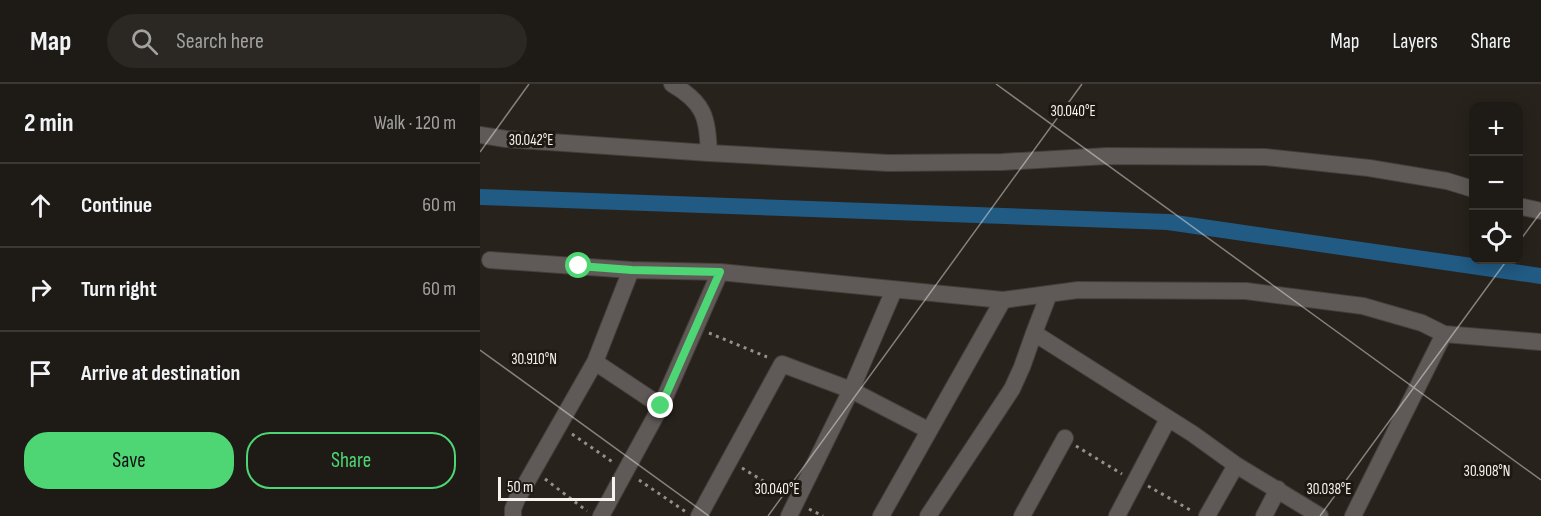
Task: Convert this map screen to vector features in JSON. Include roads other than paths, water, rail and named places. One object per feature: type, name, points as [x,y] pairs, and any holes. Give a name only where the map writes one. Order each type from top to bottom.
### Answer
[{"type":"street","points":[[672,84],[688,93],[701,106],[706,118],[709,153]]},
{"type":"street","points":[[480,135],[506,139],[709,153],[888,163],[1002,162],[1107,156],[1265,156],[1369,168],[1448,181],[1469,188]]},
{"type":"street","points":[[1523,208],[1541,211]]},
{"type":"street","points":[[490,260],[632,270],[720,272],[1003,300],[1078,290],[1246,291],[1363,306],[1422,323],[1444,334],[1541,342]]},
{"type":"street","points":[[513,516],[517,499],[595,362],[632,270]]},
{"type":"street","points":[[601,516],[661,406],[720,272]]},
{"type":"street","points":[[792,509],[851,390],[894,290]]},
{"type":"street","points":[[928,516],[1012,389],[1049,294]]},
{"type":"street","points":[[881,516],[1003,300]]},
{"type":"street","points":[[1034,333],[1236,465],[1320,516]]},
{"type":"street","points":[[1353,516],[1444,334]]},
{"type":"street","points":[[595,362],[661,406]]},
{"type":"street","points":[[699,516],[783,364],[851,390],[928,430]]},
{"type":"street","points":[[1117,516],[1168,419]]},
{"type":"street","points":[[1022,516],[1065,438]]},
{"type":"street","points":[[1207,516],[1236,465]]},
{"type":"street","points":[[1264,516],[1278,489]]},
{"type":"waterway","points":[[480,197],[1168,222],[1541,276]]}]
